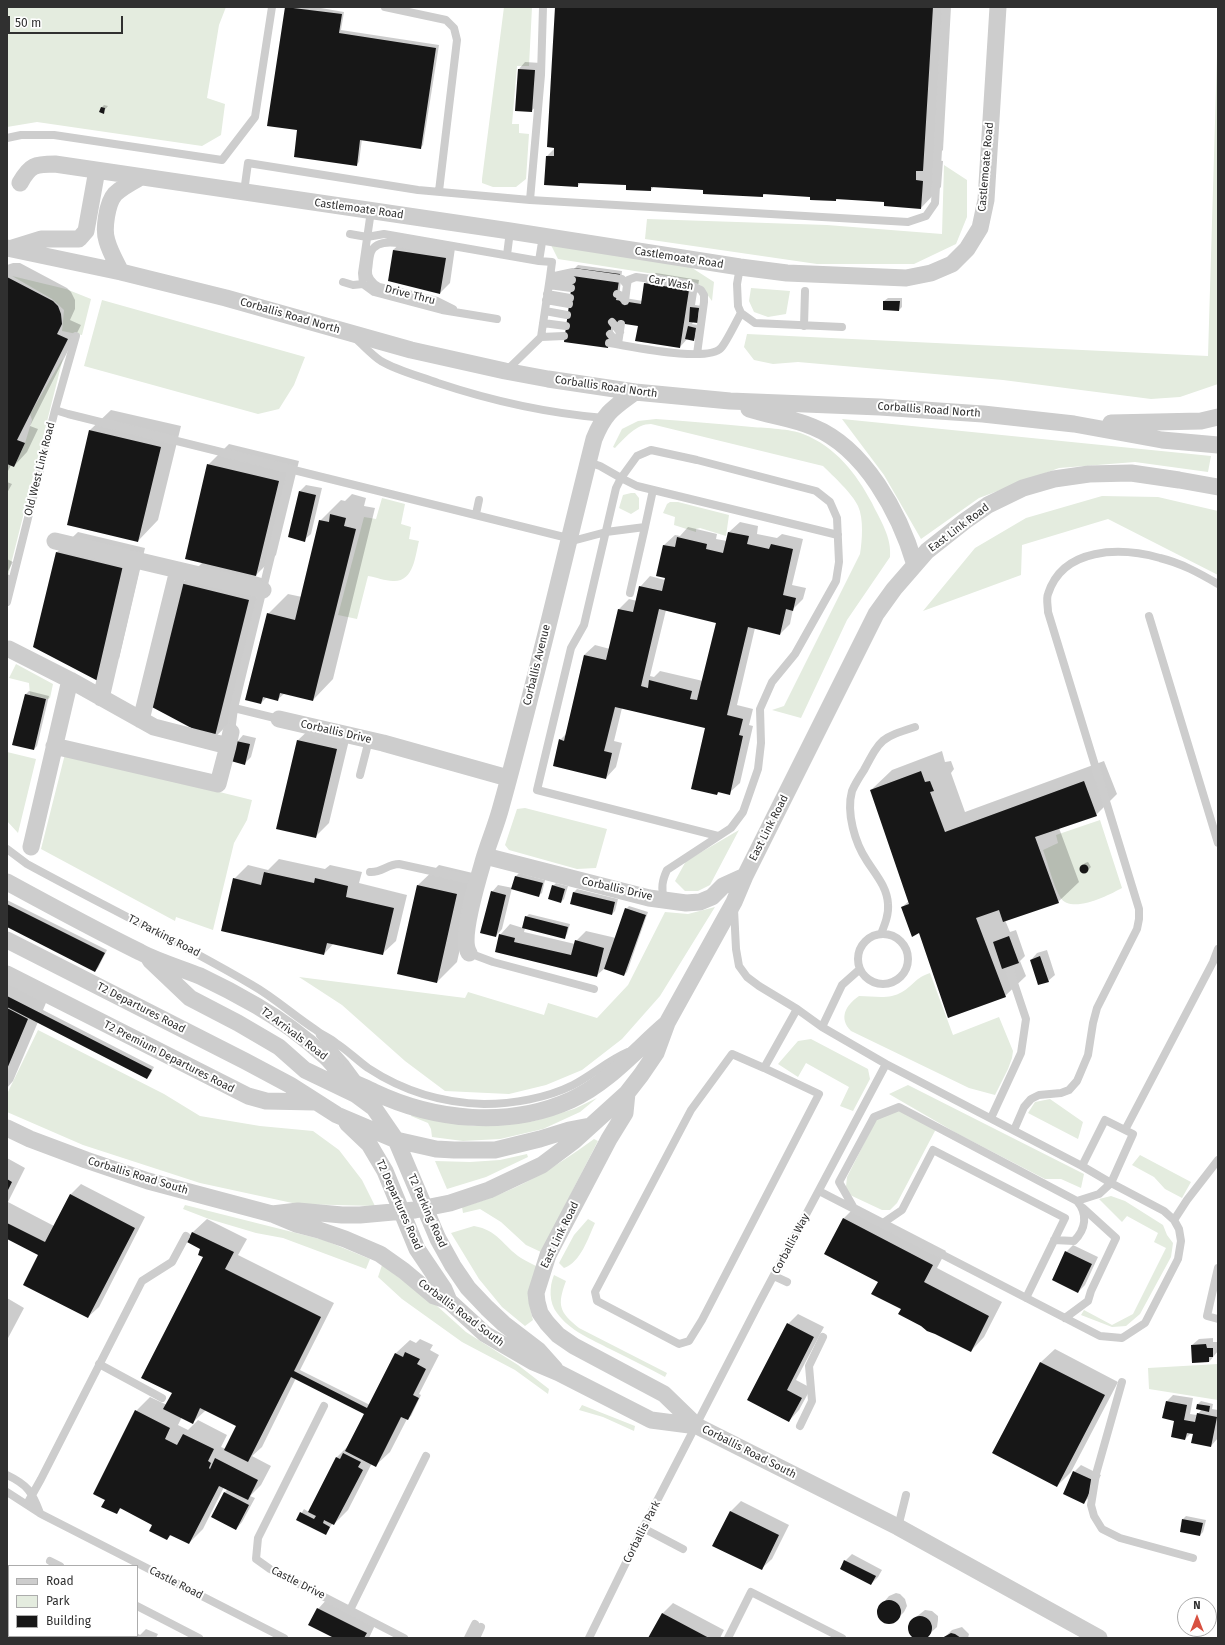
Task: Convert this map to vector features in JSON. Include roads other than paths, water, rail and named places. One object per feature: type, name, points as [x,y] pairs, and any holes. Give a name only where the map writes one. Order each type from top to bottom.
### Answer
[{"type":"street","name":"Castlemoate Road","points":[[20,184],[25,173],[36,164],[56,164],[787,273],[906,278],[931,274],[952,264],[967,249],[980,228],[986,200],[998,7]]},
{"type":"street","points":[[8,248],[41,239],[69,240],[79,239],[84,235],[97,170]]},
{"type":"street","points":[[121,272],[106,239],[108,211],[114,195],[141,177]]},
{"type":"street","name":"Corballis Road North","points":[[8,248],[121,272],[226,298],[412,350],[505,371],[635,392],[730,401],[931,410],[1074,424],[1162,440],[1218,445]]},
{"type":"street","name":"Corballis Avenue","points":[[469,953],[466,949],[466,938],[477,881],[500,810],[594,439],[604,418],[612,408],[635,392]]},
{"type":"street","points":[[730,401],[765,414],[796,420],[816,428],[832,437],[858,458],[879,487],[903,532],[915,565]]},
{"type":"street","points":[[1074,424],[1201,421],[1218,417]]},
{"type":"street","name":"East Link Road","points":[[426,1207],[460,1200],[519,1177],[542,1165],[590,1126],[627,1093],[656,1054],[667,1023],[734,902],[745,876],[876,614],[894,589],[927,551],[988,505],[1023,488],[1054,479],[1089,474],[1130,473],[1218,487]]},
{"type":"street","points":[[55,541],[263,590]]},
{"type":"street","points":[[101,698],[133,560]]},
{"type":"street","points":[[141,720],[178,570]]},
{"type":"street","points":[[9,649],[70,680],[154,726],[229,739],[218,784],[54,746]]},
{"type":"street","points":[[31,847],[70,680]]},
{"type":"street","name":"Corballis Drive","points":[[279,719],[369,740],[508,778]]},
{"type":"street","name":"Corballis Drive","points":[[484,856],[649,898],[686,903],[700,902],[712,897],[723,886],[745,876]]},
{"type":"street","name":"T2 Arrivals Road","points":[[7,882],[142,954],[201,976],[257,1006],[283,1023],[315,1048],[345,1077],[406,1105],[435,1113],[481,1117],[525,1114],[550,1108],[572,1099],[601,1082],[622,1065],[638,1048]]},
{"type":"street","name":"T2 Departures Road","points":[[7,940],[251,1064],[290,1085],[316,1102]]},
{"type":"street","name":"T2 Arrivals Road","points":[[142,954],[190,998],[238,1023],[279,1047],[305,1070],[355,1094],[374,1108]]},
{"type":"street","name":"T2 Premium Departures Road","points":[[7,974],[248,1096],[266,1100],[316,1102],[337,1115]]},
{"type":"street","name":"T2 Parking Road","points":[[638,1048],[667,1023]]},
{"type":"street","name":"East Link Road","points":[[627,1093],[625,1113],[609,1139],[548,1255],[536,1293],[537,1302],[540,1313],[546,1323],[558,1335],[574,1346],[664,1394],[697,1426]]},
{"type":"street","name":"T2 Parking Road","points":[[374,1108],[396,1140],[426,1207],[438,1239],[453,1266],[468,1288],[487,1308],[538,1350],[559,1373]]},
{"type":"street","points":[[337,1115],[396,1140],[448,1150],[495,1150],[569,1130],[590,1126]]},
{"type":"street","name":"T2 Departures Road","points":[[337,1115],[355,1130],[379,1159],[393,1187],[417,1249],[444,1289],[449,1301]]},
{"type":"street","name":"Corballis Road South","points":[[7,1128],[30,1139],[79,1158],[148,1181],[272,1214],[296,1224],[345,1239],[380,1254],[404,1271],[434,1296],[449,1301],[467,1319],[492,1338],[533,1362],[559,1373],[651,1420],[697,1426],[898,1527],[1098,1638]]},
{"type":"street","name":"Corballis Road South","points":[[272,1214],[298,1211],[342,1215],[403,1212],[426,1207]]},
{"type":"lane","points":[[7,138],[21,135],[54,135],[222,160],[256,117],[272,7]]},
{"type":"lane","points":[[385,7],[446,20],[454,28],[457,40],[438,191]]},
{"type":"lane","points":[[530,200],[541,75],[543,7]]},
{"type":"lane","points":[[244,192],[248,164],[418,190],[530,200],[908,222],[926,216],[935,203],[946,7]]},
{"type":"lane","points":[[371,211],[362,273],[364,284],[374,292],[442,310],[498,319]]},
{"type":"lane","points":[[506,255],[510,231]]},
{"type":"lane","points":[[350,234],[367,237],[384,234],[552,262],[541,338]]},
{"type":"lane","points":[[539,261],[543,236]]},
{"type":"lane","name":"Drive Thru","points":[[444,245],[434,249],[389,242],[378,244],[371,252],[368,278],[373,284],[379,287],[437,301],[461,313]]},
{"type":"lane","points":[[740,267],[737,284],[738,306],[741,313],[755,323],[842,327]]},
{"type":"lane","points":[[549,281],[573,272],[622,279],[627,289],[625,301],[620,295],[617,294]]},
{"type":"lane","name":"Car Wash","points":[[627,289],[628,280],[636,277],[689,284],[702,290],[704,302],[697,354]]},
{"type":"lane","points":[[549,281],[572,284]]},
{"type":"lane","points":[[343,282],[353,285],[364,284]]},
{"type":"lane","points":[[618,286],[627,289]]},
{"type":"lane","points":[[804,326],[805,291]]},
{"type":"lane","points":[[547,297],[569,301]]},
{"type":"lane","points":[[545,311],[567,315]]},
{"type":"lane","points":[[609,343],[682,354],[710,354],[721,348],[741,313]]},
{"type":"lane","points":[[612,322],[621,328],[618,344]]},
{"type":"lane","points":[[543,323],[566,326]]},
{"type":"lane","points":[[351,334],[380,360],[423,378],[473,394],[515,405],[568,415],[604,418]]},
{"type":"lane","points":[[610,334],[618,344]]},
{"type":"lane","name":"Old West Link Road","points":[[7,602],[55,410],[76,336]]},
{"type":"lane","points":[[505,371],[541,338],[564,336]]},
{"type":"lane","points":[[55,410],[576,540],[606,532],[645,527]]},
{"type":"lane","points":[[664,900],[662,881],[667,870],[731,828],[743,812],[758,769],[761,743],[760,709],[772,682],[795,654],[836,581],[839,562],[836,518],[830,502],[816,491],[651,450],[637,456],[621,478],[616,488],[584,625],[571,648],[537,790],[718,836]]},
{"type":"lane","points":[[588,462],[605,468],[637,486],[838,535]]},
{"type":"lane","points":[[229,739],[234,708],[292,469]]},
{"type":"lane","points":[[630,593],[653,490]]},
{"type":"lane","points":[[476,514],[480,500]]},
{"type":"lane","points":[[1014,1130],[1024,1107],[1031,1099],[1039,1095],[1061,1093],[1069,1090],[1077,1081],[1088,1055],[1097,1008],[1137,929],[1139,919],[1139,909],[1048,612],[1047,595],[1057,575],[1074,560],[1101,552],[1129,552],[1160,558],[1193,570],[1218,584]]},
{"type":"lane","points":[[1150,616],[1218,842]]},
{"type":"lane","points":[[234,708],[279,719]]},
{"type":"lane","points":[[882,934],[888,913],[887,896],[878,876],[867,861],[854,830],[850,808],[852,791],[878,745],[887,736],[915,727]]},
{"type":"lane","points":[[360,775],[369,740]]},
{"type":"lane","name":"T2 Parking Road","points":[[7,849],[34,868],[206,958],[253,985],[317,1032],[337,1043],[352,1056],[390,1081],[436,1098],[456,1102],[485,1104],[529,1099],[572,1086],[617,1057],[638,1048]]},
{"type":"lane","points":[[370,872],[381,871],[392,864],[399,864],[477,881]]},
{"type":"lane","points":[[734,902],[736,949],[739,966],[747,977],[822,1027],[886,1064],[1014,1130],[1164,1211],[1174,1220],[1179,1229],[1181,1241],[1178,1259],[1145,1323],[1122,1338],[1100,1336],[819,1191]]},
{"type":"lane","points":[[882,934],[889,934],[897,938],[907,951],[908,959],[906,968],[902,975],[896,980],[879,984],[864,976],[860,969],[858,953],[861,946],[867,940],[882,934]]},
{"type":"lane","points":[[1125,1130],[1213,962],[1218,949]]},
{"type":"lane","points":[[469,953],[493,962],[594,989]]},
{"type":"lane","points":[[822,1027],[842,985],[860,969]]},
{"type":"lane","points":[[991,1118],[1021,1053],[1026,1019],[1010,971]]},
{"type":"lane","points":[[764,1068],[797,1009]]},
{"type":"lane","name":"T2 Parking Road","points":[[317,1032],[329,1047],[351,1069],[363,1086],[374,1108]]},
{"type":"lane","points":[[732,1054],[764,1068],[819,1094],[702,1320],[689,1341],[679,1344],[597,1301],[595,1292],[691,1110],[732,1054]]},
{"type":"lane","name":"Corballis Way","points":[[697,1426],[886,1064]]},
{"type":"lane","points":[[855,1210],[839,1182],[874,1117],[899,1107],[1077,1201],[1116,1238],[1091,1291],[1088,1301],[1065,1318]]},
{"type":"lane","points":[[1077,1201],[1099,1194],[1111,1183],[1133,1134],[1105,1120],[1082,1166]]},
{"type":"lane","points":[[883,1223],[902,1210],[933,1150],[1065,1218],[1026,1298]]},
{"type":"lane","points":[[1174,1220],[1187,1200],[1218,1160]]},
{"type":"lane","points":[[1054,1240],[1074,1241],[1080,1235],[1084,1222],[1083,1208]]},
{"type":"lane","points":[[27,1504],[142,1281],[172,1262],[186,1236]]},
{"type":"lane","points":[[1218,1268],[1207,1316],[1218,1319]]},
{"type":"lane","points":[[774,1276],[787,1282]]},
{"type":"lane","points":[[800,1426],[812,1401],[810,1366],[823,1337]]},
{"type":"lane","points":[[100,1364],[162,1398]]},
{"type":"lane","points":[[1122,1382],[1096,1474],[1091,1505],[1094,1516],[1102,1529],[1120,1538],[1194,1558]]},
{"type":"lane","name":"Castle Drive","points":[[324,1406],[258,1538],[256,1559],[270,1570],[404,1638]]},
{"type":"lane","name":"Corballis Park","points":[[589,1638],[643,1528],[697,1426]]},
{"type":"lane","points":[[350,1610],[426,1456]]},
{"type":"lane","points":[[7,1475],[17,1480],[33,1494],[41,1514]]},
{"type":"lane","name":"Castle Road","points":[[7,1492],[41,1514],[284,1638]]},
{"type":"lane","points":[[898,1527],[906,1495]]},
{"type":"lane","points":[[643,1528],[683,1549]]},
{"type":"lane","points":[[50,1561],[58,1565]]},
{"type":"lane","points":[[728,1638],[751,1592],[842,1638]]},
{"type":"lane","points":[[138,1607],[199,1638]]},
{"type":"lane","points":[[468,1638],[478,1626],[476,1638]]}]
